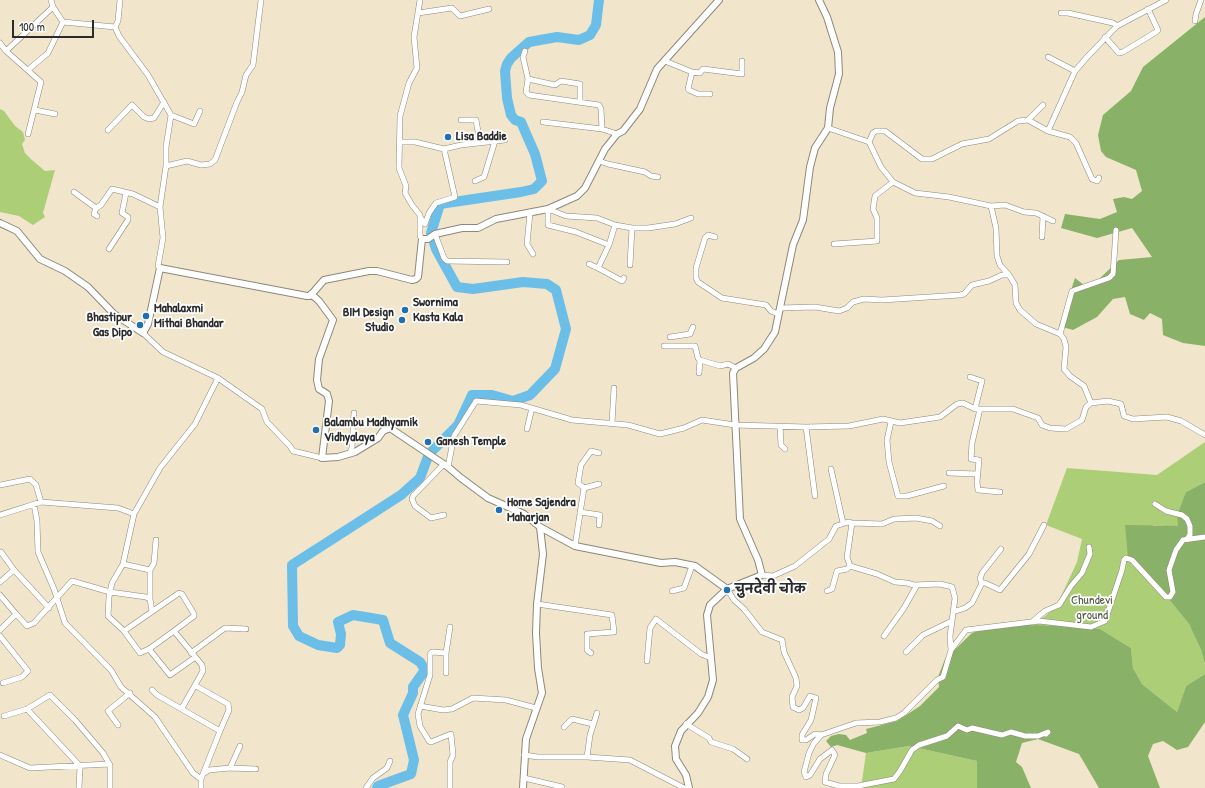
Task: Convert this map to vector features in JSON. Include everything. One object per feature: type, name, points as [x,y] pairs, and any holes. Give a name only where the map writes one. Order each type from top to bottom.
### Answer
[{"type":"street","points":[[51,0],[53,7],[63,22]]},
{"type":"street","points":[[115,27],[118,21],[120,0]]},
{"type":"street","points":[[166,166],[187,161],[201,165],[210,164],[215,160],[242,92],[246,75],[253,65],[261,0]]},
{"type":"street","points":[[420,0],[414,37],[417,68],[409,83],[400,116],[400,168],[406,186],[406,193],[412,205],[420,214],[420,219],[425,224],[429,213],[436,203],[455,197],[444,149]]},
{"type":"street","points":[[425,239],[435,234],[462,228],[478,228],[496,219],[548,209],[577,196],[585,188],[605,149],[617,134],[623,131],[640,109],[657,69],[719,0]]},
{"type":"street","points":[[762,575],[758,560],[740,519],[733,373],[736,368],[754,358],[764,349],[775,332],[793,246],[803,220],[811,161],[815,148],[828,128],[830,108],[839,74],[838,52],[831,28],[819,0]]},
{"type":"street","points":[[1048,131],[1075,72],[1105,37],[1117,26],[1166,0]]},
{"type":"street","points":[[1195,21],[1201,0]]},
{"type":"street","points":[[6,51],[53,7]]},
{"type":"street","points":[[418,13],[452,8],[460,16],[489,9]]},
{"type":"street","points":[[1105,37],[1119,53],[1156,32],[1158,30],[1148,9]]},
{"type":"street","points":[[1061,13],[1068,13],[1113,23],[1117,26]]},
{"type":"street","points":[[63,22],[115,27]]},
{"type":"street","points":[[28,70],[48,52],[63,22]]},
{"type":"street","points":[[115,27],[119,36],[148,75],[171,115],[160,207],[163,238],[158,266],[160,268],[148,324],[143,333]]},
{"type":"street","points":[[0,43],[6,51],[41,82],[28,134]]},
{"type":"street","points":[[525,52],[523,57],[528,79],[526,92],[528,95],[599,105],[601,109],[602,129]]},
{"type":"street","points":[[1048,57],[1075,72]]},
{"type":"street","points":[[665,61],[692,72],[700,73],[703,69],[742,74],[742,61]]},
{"type":"street","points":[[692,72],[688,89],[698,94],[710,94]]},
{"type":"street","points":[[528,79],[555,85],[561,81],[580,84],[580,102]]},
{"type":"street","points":[[108,130],[132,105],[144,117],[149,119],[154,118],[164,102]]},
{"type":"street","points":[[1028,120],[1042,105]]},
{"type":"street","points":[[35,110],[55,114]]},
{"type":"street","points":[[171,115],[194,124],[200,111]]},
{"type":"street","points":[[461,120],[476,120],[480,143]]},
{"type":"street","points":[[869,142],[873,133],[876,131],[885,131],[922,159],[932,159],[962,144],[989,139],[1018,121],[1028,120],[1048,131],[1070,137],[1076,144],[1092,179],[1097,181],[1099,178]]},
{"type":"street","points":[[543,122],[602,129],[617,134]]},
{"type":"street","points":[[828,128],[869,142],[881,167],[893,182],[915,193],[949,197],[991,206],[1005,205],[1024,212],[1036,213],[1053,221]]},
{"type":"street","points":[[400,142],[414,142],[444,149],[505,140]]},
{"type":"street","points":[[475,181],[484,177],[495,141]]},
{"type":"street","points":[[599,161],[645,172],[651,176],[658,177]]},
{"type":"street","points":[[834,244],[877,241],[877,218],[873,209],[875,196],[893,182]]},
{"type":"street","points":[[97,216],[94,214],[96,208],[101,205],[112,189],[133,194],[160,207]]},
{"type":"street","points":[[74,192],[96,208]]},
{"type":"street","points":[[109,249],[128,220],[128,217],[122,213],[126,193]]},
{"type":"street","points":[[991,206],[996,228],[997,256],[1000,265],[1015,285],[1015,298],[1020,310],[1036,324],[1060,334],[1064,339],[1066,347],[1064,369],[1070,376],[1084,386],[1091,404]]},
{"type":"street","points":[[548,209],[566,216],[597,218],[615,225],[632,228],[648,228],[675,224],[691,218]]},
{"type":"street","points":[[548,209],[548,225],[576,232],[609,245]]},
{"type":"street","points":[[530,213],[528,244],[533,254]]},
{"type":"street","points":[[420,214],[420,236],[425,239]]},
{"type":"street","points":[[1042,216],[1042,237]]},
{"type":"street","points":[[0,223],[17,232],[40,259],[65,271],[82,283],[114,314],[143,333],[162,352],[218,378],[262,409],[267,422],[293,451],[322,458],[338,457],[350,452],[355,452],[378,438],[383,430],[390,428],[428,452],[488,498],[524,514],[540,527],[575,546],[661,563],[675,562],[692,566],[728,589],[734,600],[744,609],[762,632],[782,640],[784,652],[796,678],[797,686],[792,697],[793,707],[799,710],[803,708],[810,696],[816,698],[810,720],[802,735],[802,740],[806,740],[815,734],[822,735]]},
{"type":"street","points":[[598,268],[609,245],[615,225]]},
{"type":"street","points":[[630,265],[632,228]]},
{"type":"street","points":[[1060,334],[1072,291],[1109,278],[1113,274],[1116,230]]},
{"type":"street","points":[[435,234],[444,258],[448,260],[507,262]]},
{"type":"street","points":[[715,237],[708,235],[705,238],[696,268],[696,278],[698,282],[722,298],[766,305],[779,311],[815,307],[839,311],[847,308],[854,302],[864,299],[882,300],[960,295],[964,294],[972,285],[989,281],[1002,275],[1009,275]]},
{"type":"street","points":[[160,268],[306,296],[324,280],[369,271],[377,271],[412,280],[416,279],[418,278],[425,239]]},
{"type":"street","points":[[589,264],[622,281],[624,278]]},
{"type":"street","points":[[310,294],[319,301],[333,320],[319,359],[317,380],[319,389],[327,394],[329,401],[322,458]]},
{"type":"street","points":[[670,337],[690,334],[693,327]]},
{"type":"street","points":[[681,346],[683,336]]},
{"type":"street","points":[[664,346],[695,346],[698,358],[700,360],[699,374]]},
{"type":"street","points":[[700,360],[720,366],[728,364],[736,368]]},
{"type":"street","points":[[970,377],[982,381],[970,456],[971,459],[979,460],[977,474],[978,490],[1000,492]]},
{"type":"street","points":[[124,631],[179,593],[182,594],[194,616],[149,649],[140,653],[124,631],[108,616],[112,583],[123,564],[134,514],[160,468],[195,424],[218,378]]},
{"type":"street","points":[[612,423],[614,388]]},
{"type":"street","points":[[444,515],[431,518],[415,506],[412,499],[413,496],[444,465],[454,436],[476,401],[510,404],[532,408],[552,416],[572,420],[628,425],[660,434],[684,428],[702,420],[735,425],[806,427],[849,426],[883,419],[900,423],[940,417],[957,404],[963,403],[977,409],[1013,409],[1038,418],[1042,425],[1050,428],[1066,429],[1082,420],[1086,407],[1091,404],[1113,402],[1121,404],[1124,416],[1134,419],[1166,417],[1181,421],[1205,435]]},
{"type":"street","points":[[527,428],[532,408]]},
{"type":"street","points":[[350,452],[354,413]]},
{"type":"street","points":[[891,422],[887,440],[889,462],[898,496],[907,496],[944,486]]},
{"type":"street","points":[[780,426],[781,445],[785,449]]},
{"type":"street","points":[[806,427],[815,496]]},
{"type":"street","points":[[584,488],[578,483],[581,465],[591,451],[598,453]]},
{"type":"street","points":[[830,469],[843,523]]},
{"type":"street","points":[[949,473],[977,474]]},
{"type":"street","points":[[0,485],[30,479],[36,485],[41,502]]},
{"type":"street","points":[[584,488],[598,484]]},
{"type":"street","points":[[575,546],[584,488]]},
{"type":"street","points":[[0,515],[41,502],[118,508],[134,514]]},
{"type":"street","points":[[34,504],[37,521],[38,552],[65,623],[111,670],[121,687],[130,693],[155,717],[191,771],[202,776]]},
{"type":"street","points":[[1155,504],[1166,511],[1182,515],[1187,519],[1190,526],[1190,535],[1187,539]]},
{"type":"street","points":[[580,512],[600,515],[599,526]]},
{"type":"street","points":[[689,788],[686,775],[676,759],[675,746],[681,731],[698,713],[708,697],[713,680],[707,615],[710,605],[728,589],[762,575],[773,576],[795,566],[829,539],[836,526],[843,523],[882,524],[894,519],[916,518],[932,520],[940,526]]},
{"type":"street","points":[[850,566],[847,557],[852,523]]},
{"type":"street","points":[[982,583],[1000,590],[1029,554],[1044,525]]},
{"type":"street","points":[[523,788],[526,739],[542,693],[538,668],[536,633],[537,604],[543,554],[540,527]]},
{"type":"street","points":[[951,650],[966,630],[1033,621],[1091,627],[1105,621],[1124,560],[1126,558],[1132,560],[1166,597],[1170,597],[1174,592],[1169,570],[1176,550],[1183,540],[1205,537]]},
{"type":"street","points":[[152,611],[150,599],[150,570],[154,563],[156,540]]},
{"type":"street","points":[[1033,621],[1045,611],[1059,605],[1071,586],[1082,573],[1090,554],[1090,547]]},
{"type":"street","points":[[954,612],[965,608],[975,600],[982,583],[980,580],[982,573],[1001,549]]},
{"type":"street","points":[[1,552],[14,570],[49,608]]},
{"type":"street","points":[[123,564],[150,570]]},
{"type":"street","points":[[672,590],[684,588],[692,566]]},
{"type":"street","points":[[850,566],[877,574],[895,582],[917,586],[940,584],[952,587],[955,598],[950,643],[951,650],[943,677],[937,680],[896,718],[879,723],[856,723],[822,735],[814,743],[809,753],[804,772],[806,777],[810,775],[820,759],[832,750],[835,756],[829,766],[825,782],[839,786],[858,786],[894,779],[912,750],[924,743],[946,736],[958,726],[967,730],[972,728],[1002,734],[1011,732],[1025,736],[1038,736],[1048,732],[1046,734]]},
{"type":"street","points":[[827,591],[832,590],[837,571],[846,570],[850,566]]},
{"type":"street","points":[[0,582],[14,570]]},
{"type":"street","points":[[0,595],[27,626],[34,623],[49,608],[72,581],[110,592],[150,599]]},
{"type":"street","points":[[884,636],[904,608],[917,586]]},
{"type":"street","points":[[537,604],[612,615],[614,632],[587,634],[585,636],[587,650],[591,653]]},
{"type":"street","points":[[0,630],[16,614]]},
{"type":"street","points":[[647,661],[650,628],[656,619],[701,654],[711,658]]},
{"type":"street","points":[[906,652],[923,635],[952,621]]},
{"type":"street","points":[[446,673],[446,653],[450,627]]},
{"type":"street","points":[[191,653],[225,628],[246,629]]},
{"type":"street","points":[[174,631],[194,658],[202,665],[203,671],[196,686],[191,690],[182,708]]},
{"type":"street","points":[[0,636],[28,671],[22,677],[3,683]]},
{"type":"street","points":[[149,649],[170,675],[194,658]]},
{"type":"street","points":[[446,653],[432,652],[430,654],[430,675],[418,714],[423,735],[429,741],[431,742],[451,734],[453,755],[450,762],[450,788]]},
{"type":"street","points":[[196,686],[228,704],[229,710],[202,776],[201,788]]},
{"type":"street","points":[[152,690],[157,695],[220,731]]},
{"type":"street","points":[[118,725],[108,711],[130,693]]},
{"type":"street","points":[[4,716],[27,709],[50,695],[95,741],[109,764],[110,788]]},
{"type":"street","points":[[420,706],[443,710],[452,709],[473,698],[506,700],[536,708]]},
{"type":"street","points":[[27,709],[80,766],[79,788]]},
{"type":"street","points":[[587,756],[593,724],[597,713]]},
{"type":"street","points":[[564,726],[572,719],[593,724]]},
{"type":"street","points":[[686,724],[709,738],[711,742],[733,749],[747,759]]},
{"type":"street","points":[[230,768],[240,746]]},
{"type":"street","points":[[0,755],[30,768],[109,764]]},
{"type":"street","points":[[524,755],[538,757],[587,756],[630,760],[684,788]]},
{"type":"street","points":[[366,788],[373,778],[387,768],[390,761]]},
{"type":"street","points":[[202,776],[209,770],[230,768],[256,769]]},
{"type":"street","points":[[524,778],[562,787]]},
{"type":"green space","points":[[1205,17],[1205,346],[1183,343],[1163,335],[1162,319],[1150,313],[1144,320],[1130,314],[1125,297],[1113,299],[1097,317],[1073,330],[1059,326],[1075,278],[1084,285],[1098,280],[1119,260],[1152,257],[1132,228],[1097,238],[1061,228],[1065,214],[1100,219],[1117,212],[1113,199],[1124,197],[1132,199],[1142,191],[1136,170],[1106,157],[1101,151],[1098,135],[1103,115],[1131,91],[1143,67]]},
{"type":"green space","points":[[0,109],[4,111],[15,126],[23,132],[25,140],[22,144],[25,153],[45,171],[55,170],[43,213],[45,217],[33,225],[19,216],[0,212]]},
{"type":"green space","name":"Chundevi ground","points":[[1205,442],[1205,482],[1186,492],[1178,527],[1153,525],[1155,582],[1189,624],[1201,650],[1205,664],[1205,674],[1186,686],[1177,712],[1142,684],[1133,668],[1131,648],[1100,629],[1087,627],[1033,626],[1056,607],[1077,562],[1082,539],[1046,525],[1067,468],[1157,475]]},
{"type":"green space","points":[[1205,482],[1205,664],[1201,650],[1189,624],[1155,582],[1128,557],[1125,525],[1178,526],[1177,516],[1186,492]]},
{"type":"green space","points":[[997,624],[1087,627],[1100,629],[1131,648],[1133,668],[1142,684],[1177,712],[1186,686],[1205,674],[1205,722],[1188,747],[1177,750],[1163,741],[1153,744],[1148,756],[1160,788],[1099,788],[1079,754],[1038,739],[1022,743],[1016,762],[1022,767],[1031,788],[977,788],[977,761],[909,746],[866,753],[837,745],[831,747],[826,741],[831,736],[839,734],[846,735],[850,740],[867,733],[866,729],[897,721],[920,706],[939,687],[938,677],[945,659],[972,633]]},
{"type":"green space","points":[[909,746],[977,761],[977,788],[861,788],[866,753]]},
{"type":"waterway","points":[[377,788],[378,786],[411,774],[414,760],[403,715],[413,693],[413,687],[425,670],[420,662],[390,643],[383,620],[353,615],[338,622],[341,634],[340,645],[337,648],[318,645],[299,636],[293,626],[292,565],[401,495],[420,478],[429,454],[458,425],[472,395],[492,395],[513,401],[530,395],[555,369],[566,329],[556,290],[547,284],[523,282],[473,289],[457,287],[436,249],[431,233],[440,204],[521,192],[534,189],[542,181],[535,154],[521,122],[515,120],[511,115],[507,98],[505,71],[507,64],[511,58],[529,42],[557,37],[579,40],[590,35],[596,25],[599,0]]},
{"type":"place","name":"Lisa Baddie","points":[[448,137]]},
{"type":"place","name":"Swornima Kasta Kala","points":[[405,310]]},
{"type":"place","name":"Mahalaxmi Mithai Bhandar","points":[[146,316]]},
{"type":"place","name":"BIM Design Studio","points":[[402,320]]},
{"type":"place","name":"Bhastipur Gas Dipo","points":[[140,325]]},
{"type":"place","name":"Balambu Madhyamik Vidhyalaya","points":[[316,430]]},
{"type":"place","name":"Ganesh Temple","points":[[428,442]]},
{"type":"place","name":"Home Sajendra Maharjan","points":[[499,510]]},
{"type":"place","name":"चुनदेवी चोक","points":[[727,590]]}]
